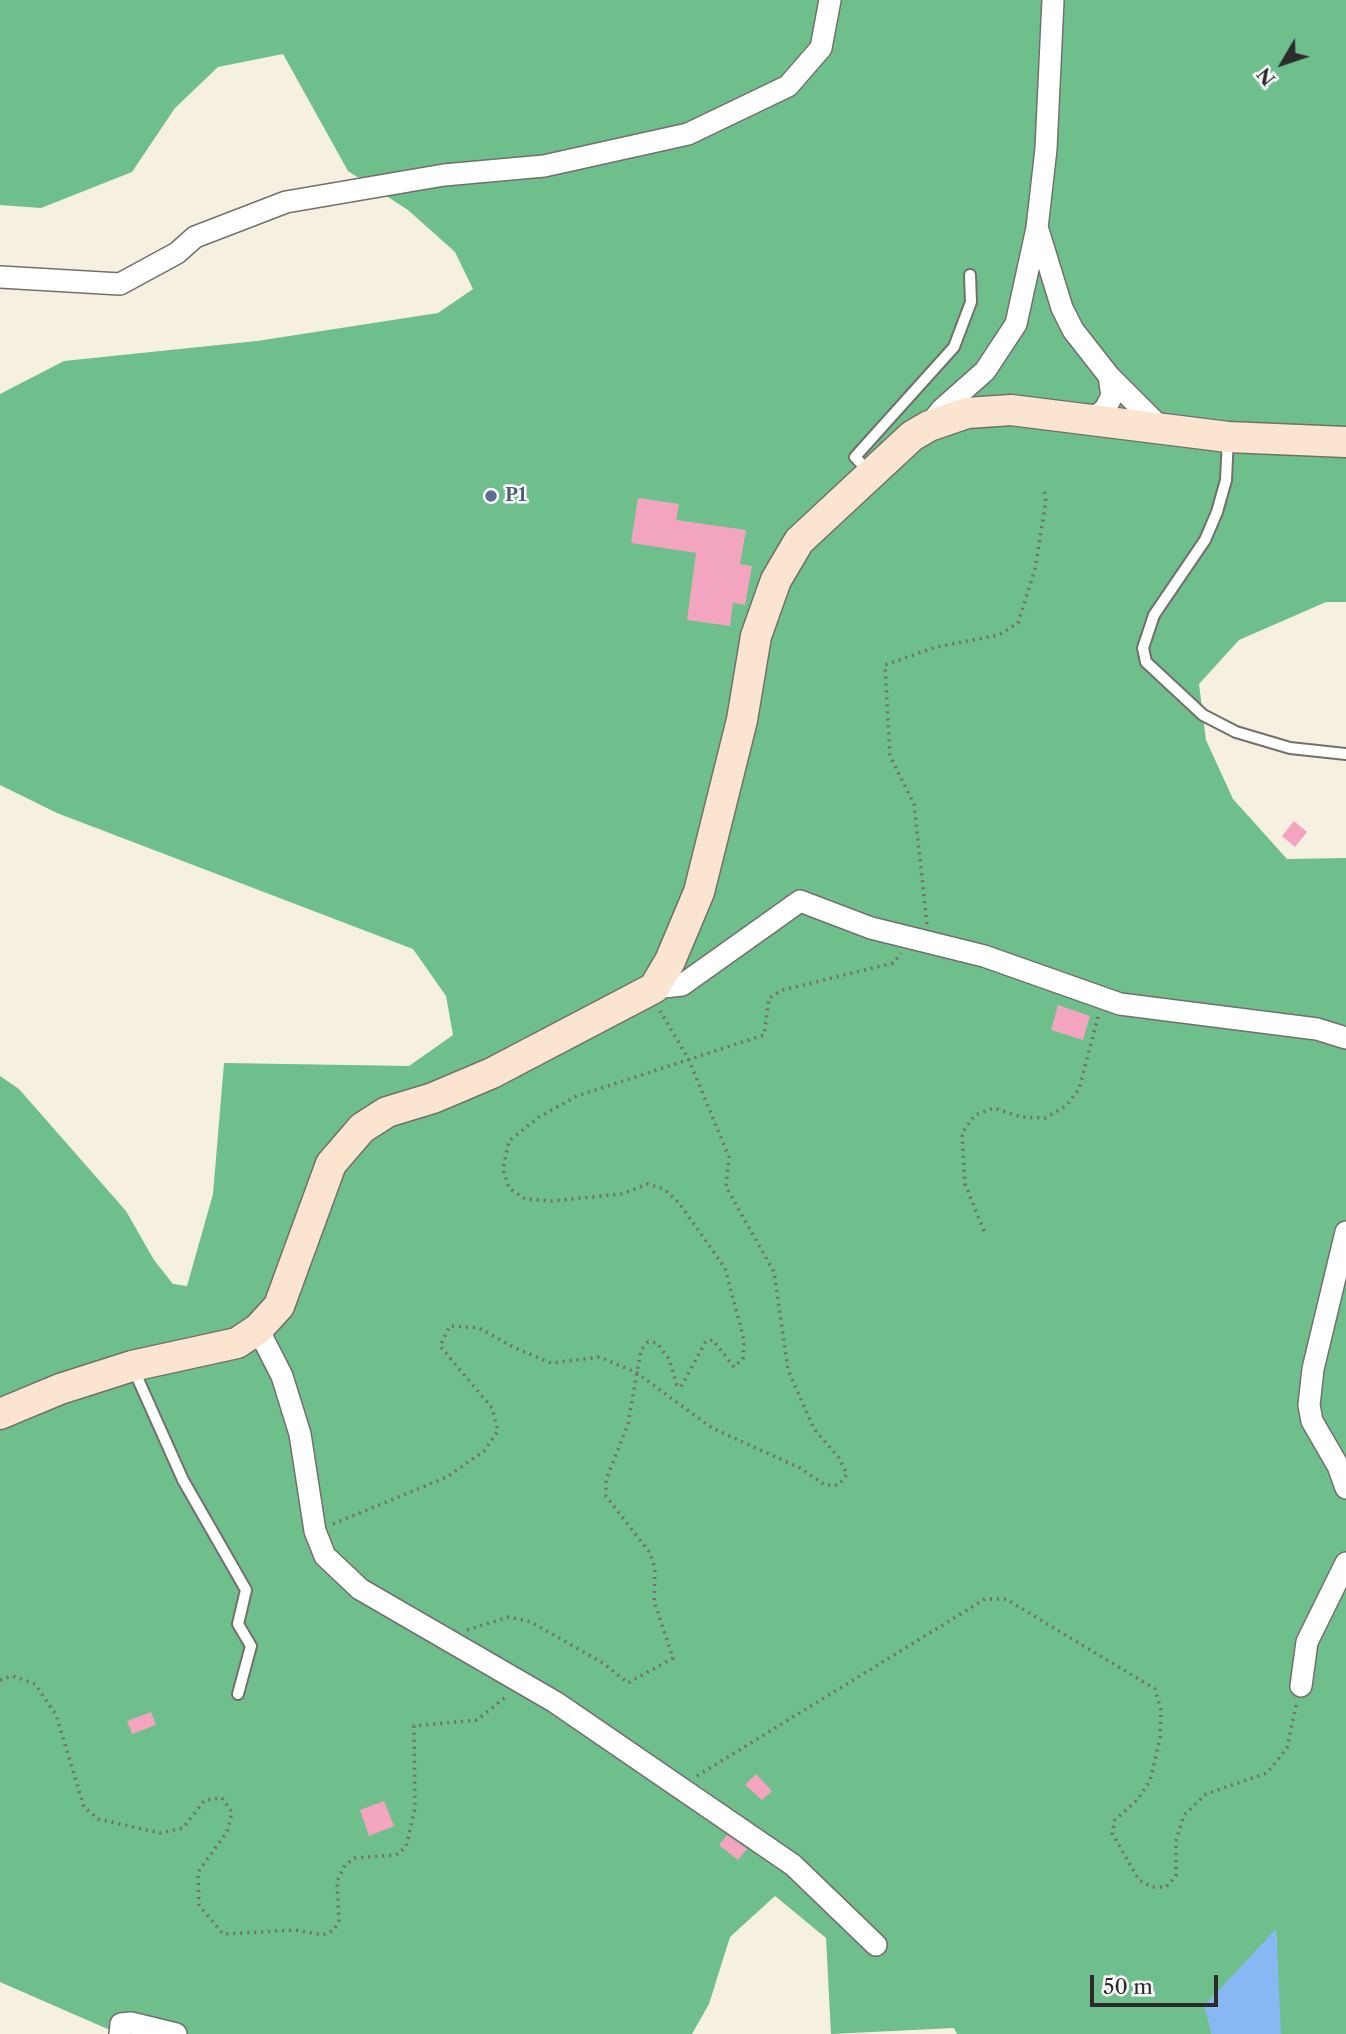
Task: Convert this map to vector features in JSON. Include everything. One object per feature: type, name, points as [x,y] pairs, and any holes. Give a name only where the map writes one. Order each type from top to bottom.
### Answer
[{"type":"street","points":[[0,277],[120,284],[177,253],[195,237],[286,202],[444,175],[544,166],[688,134],[788,86],[821,48],[830,0]]},
{"type":"street","points":[[651,990],[670,961],[699,892],[742,720],[756,636],[776,580],[799,541],[870,473],[929,426],[942,409],[985,371],[1016,324],[1037,228],[1046,149],[1053,0]]},
{"type":"street","points":[[1037,228],[1062,308],[1073,330],[1109,376],[1162,429]]},
{"type":"street","points":[[985,371],[985,397],[999,411]]},
{"type":"street","points":[[1092,420],[1110,402],[1112,389],[1109,376]]},
{"type":"street","points":[[929,426],[967,412],[1027,411],[1228,437],[1346,442]]},
{"type":"street","points":[[0,1414],[60,1389],[132,1366],[237,1343],[258,1329],[279,1306],[331,1164],[362,1128],[387,1112],[433,1098],[492,1073],[651,990],[682,985],[800,901],[871,928],[984,956],[1119,1003],[1317,1029],[1346,1038]]},
{"type":"street","points":[[1346,1232],[1313,1369],[1309,1405],[1312,1421],[1338,1466],[1346,1488]]},
{"type":"street","points":[[258,1329],[282,1376],[300,1434],[315,1531],[325,1556],[360,1590],[522,1684],[793,1865],[876,1945]]},
{"type":"street","points":[[1300,1686],[1307,1642],[1346,1563]]},
{"type":"street","points":[[120,2034],[121,2024],[131,2023],[176,2034]]},
{"type":"lane","points":[[870,473],[855,457],[954,347],[971,302],[970,275]]},
{"type":"lane","points":[[1228,437],[1226,480],[1217,512],[1205,540],[1154,615],[1143,648],[1146,662],[1203,715],[1236,732],[1290,748],[1346,754]]},
{"type":"lane","points":[[132,1366],[183,1480],[246,1590],[238,1624],[251,1646],[238,1694]]},
{"type":"path","points":[[442,1638],[509,1618],[531,1622],[603,1663],[628,1683],[673,1658],[654,1601],[655,1569],[650,1553],[606,1496],[606,1480],[628,1424],[641,1350],[648,1342],[657,1343],[669,1359],[677,1385],[681,1387],[706,1340],[713,1340],[730,1365],[740,1365],[744,1340],[725,1268],[700,1228],[664,1189],[648,1184],[621,1194],[552,1201],[525,1199],[509,1188],[503,1169],[504,1153],[509,1141],[539,1117],[578,1096],[764,1035],[769,1018],[769,998],[783,990],[892,962],[927,925],[914,804],[890,756],[885,664],[936,648],[999,635],[1018,623],[1035,569],[1046,501],[1044,490]]},
{"type":"path","points":[[315,1531],[447,1477],[484,1451],[498,1431],[492,1408],[440,1346],[450,1325],[479,1328],[513,1348],[551,1363],[600,1357],[637,1373],[712,1428],[800,1468],[825,1485],[839,1485],[847,1474],[839,1458],[814,1429],[788,1370],[774,1272],[726,1187],[729,1157],[688,1058],[651,990]]},
{"type":"path","points":[[985,1231],[965,1184],[962,1133],[975,1115],[994,1108],[1021,1117],[1045,1118],[1066,1106],[1079,1089],[1103,998]]},
{"type":"path","points":[[678,1787],[985,1599],[1006,1599],[1155,1689],[1161,1710],[1160,1738],[1150,1781],[1137,1800],[1115,1820],[1112,1833],[1139,1880],[1152,1887],[1166,1887],[1176,1876],[1176,1840],[1184,1815],[1206,1794],[1266,1773],[1287,1748],[1300,1686]]},
{"type":"path","points":[[0,1680],[13,1676],[35,1684],[56,1715],[84,1807],[98,1819],[160,1833],[183,1828],[205,1800],[222,1798],[232,1812],[227,1832],[198,1872],[199,1905],[223,1934],[243,1935],[283,1930],[323,1935],[334,1930],[339,1920],[337,1881],[345,1866],[355,1858],[396,1855],[406,1847],[415,1809],[414,1727],[477,1720],[522,1684]]},
{"type":"green space","points":[[0,0],[1346,0],[1346,602],[1326,602],[1239,640],[1199,684],[1206,740],[1233,799],[1287,859],[1346,858],[1346,2034],[1280,2034],[1276,1931],[1205,2006],[1212,2034],[957,2034],[954,2028],[831,2034],[826,1938],[775,1896],[730,1937],[709,2004],[692,2034],[119,2034],[0,1982],[0,1076],[19,1089],[126,1211],[154,1260],[173,1284],[187,1286],[213,1194],[224,1063],[409,1066],[453,1035],[446,996],[413,949],[57,813],[0,785],[0,394],[64,361],[257,341],[438,313],[473,289],[455,252],[408,210],[348,171],[283,54],[218,67],[175,108],[132,172],[41,208],[0,205]]},
{"type":"water","points":[[1276,1929],[1281,2034],[1212,2034],[1204,2006]]},
{"type":"building","points":[[638,498],[679,504],[676,520],[746,530],[740,564],[752,566],[745,605],[733,603],[730,626],[687,620],[696,553],[631,543]]},
{"type":"building","points":[[1294,821],[1307,832],[1295,847],[1282,836]]},
{"type":"building","points":[[1058,1005],[1090,1016],[1083,1040],[1051,1030]]},
{"type":"building","points":[[151,1712],[156,1725],[132,1734],[127,1721]]},
{"type":"building","points":[[756,1774],[772,1791],[762,1800],[745,1785]]},
{"type":"building","points":[[384,1801],[394,1826],[369,1836],[360,1810]]},
{"type":"building","points":[[727,1835],[747,1849],[738,1860],[719,1845]]},
{"type":"place","name":"P1","points":[[491,496]]}]
